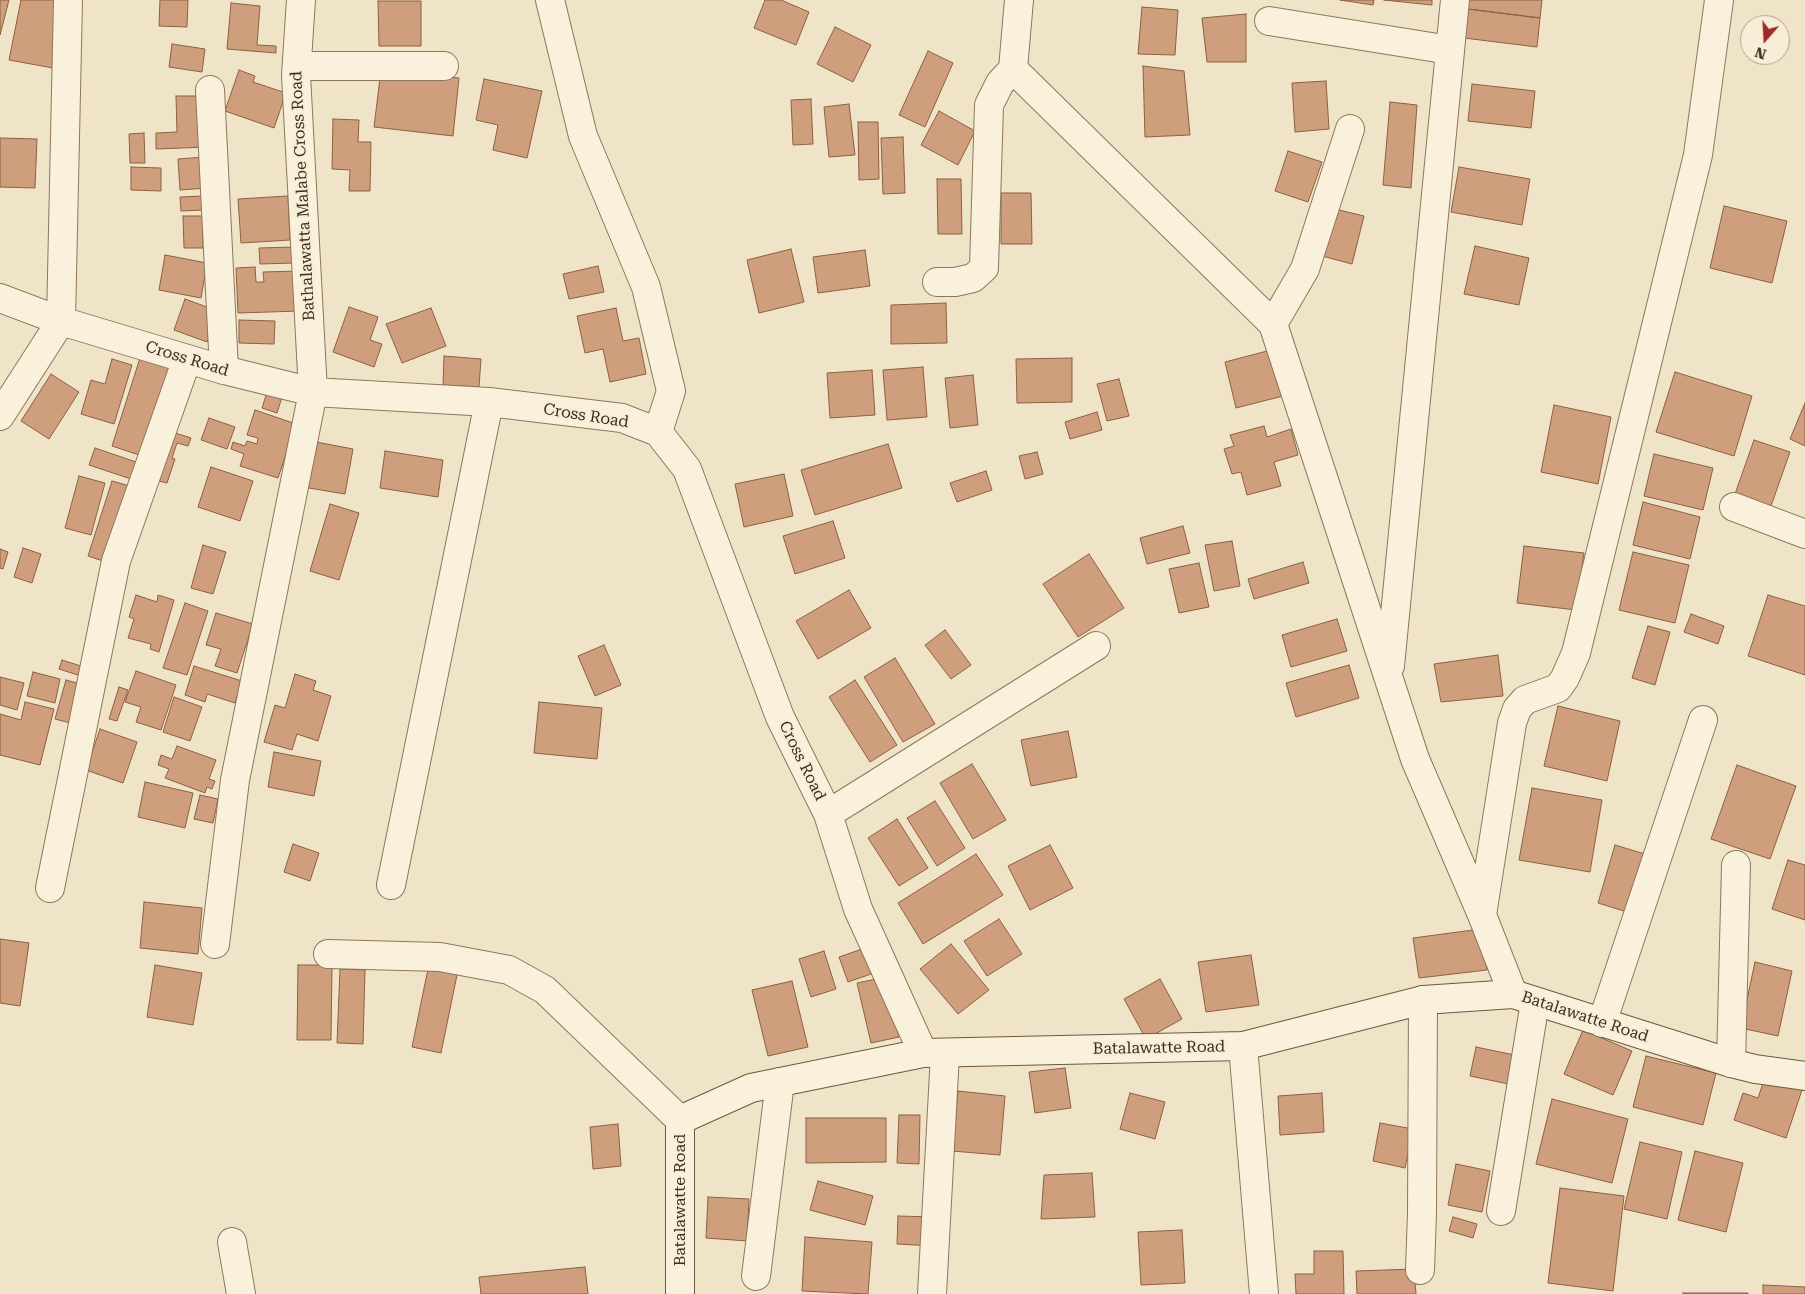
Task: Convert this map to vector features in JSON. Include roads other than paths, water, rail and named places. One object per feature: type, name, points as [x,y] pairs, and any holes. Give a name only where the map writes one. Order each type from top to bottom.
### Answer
[{"type":"street","points":[[0,416],[60,322],[68,0]]},
{"type":"street","name":"Bathalawatta Malabe Cross Road","points":[[215,944],[235,780],[313,392],[296,75],[301,0]]},
{"type":"street","points":[[550,0],[583,136],[646,287],[671,391],[658,432]]},
{"type":"street","points":[[936,282],[955,282],[974,278],[984,268],[988,106],[1000,83],[1013,69],[1019,0]]},
{"type":"street","points":[[1389,677],[1455,0]]},
{"type":"street","points":[[1482,914],[1512,723],[1517,709],[1525,700],[1558,688],[1566,678],[1576,653],[1698,155],[1719,0]]},
{"type":"street","points":[[1268,21],[1450,50]]},
{"type":"street","points":[[297,66],[444,66]]},
{"type":"street","points":[[1013,69],[1273,324],[1415,759],[1482,914],[1524,998],[1501,1211]]},
{"type":"street","points":[[210,90],[224,370]]},
{"type":"street","points":[[1273,324],[1305,269],[1350,130]]},
{"type":"street","name":"Cross Road","points":[[0,298],[60,322],[224,370],[313,392],[489,402],[622,418],[658,432],[687,469],[780,717],[828,814],[858,909],[934,1054]]},
{"type":"street","points":[[50,888],[116,561],[187,359]]},
{"type":"street","points":[[391,885],[489,402]]},
{"type":"street","points":[[1734,507],[1805,534]]},
{"type":"street","points":[[828,814],[1096,646]]},
{"type":"street","points":[[1602,1023],[1703,720]]},
{"type":"street","points":[[1731,1063],[1736,865]]},
{"type":"street","points":[[328,954],[440,957],[509,970],[545,990],[680,1120]]},
{"type":"street","name":"Batalawatte Road","points":[[680,1294],[680,1120],[750,1088],[780,1082],[934,1054],[1243,1046],[1423,1000],[1524,998],[1731,1063],[1805,1076]]},
{"type":"street","points":[[1420,1270],[1423,1000]]},
{"type":"street","points":[[1243,1046],[1264,1294]]},
{"type":"street","points":[[932,1294],[934,1054]]},
{"type":"street","points":[[756,1276],[780,1082]]},
{"type":"street","points":[[232,1242],[241,1294]]}]
